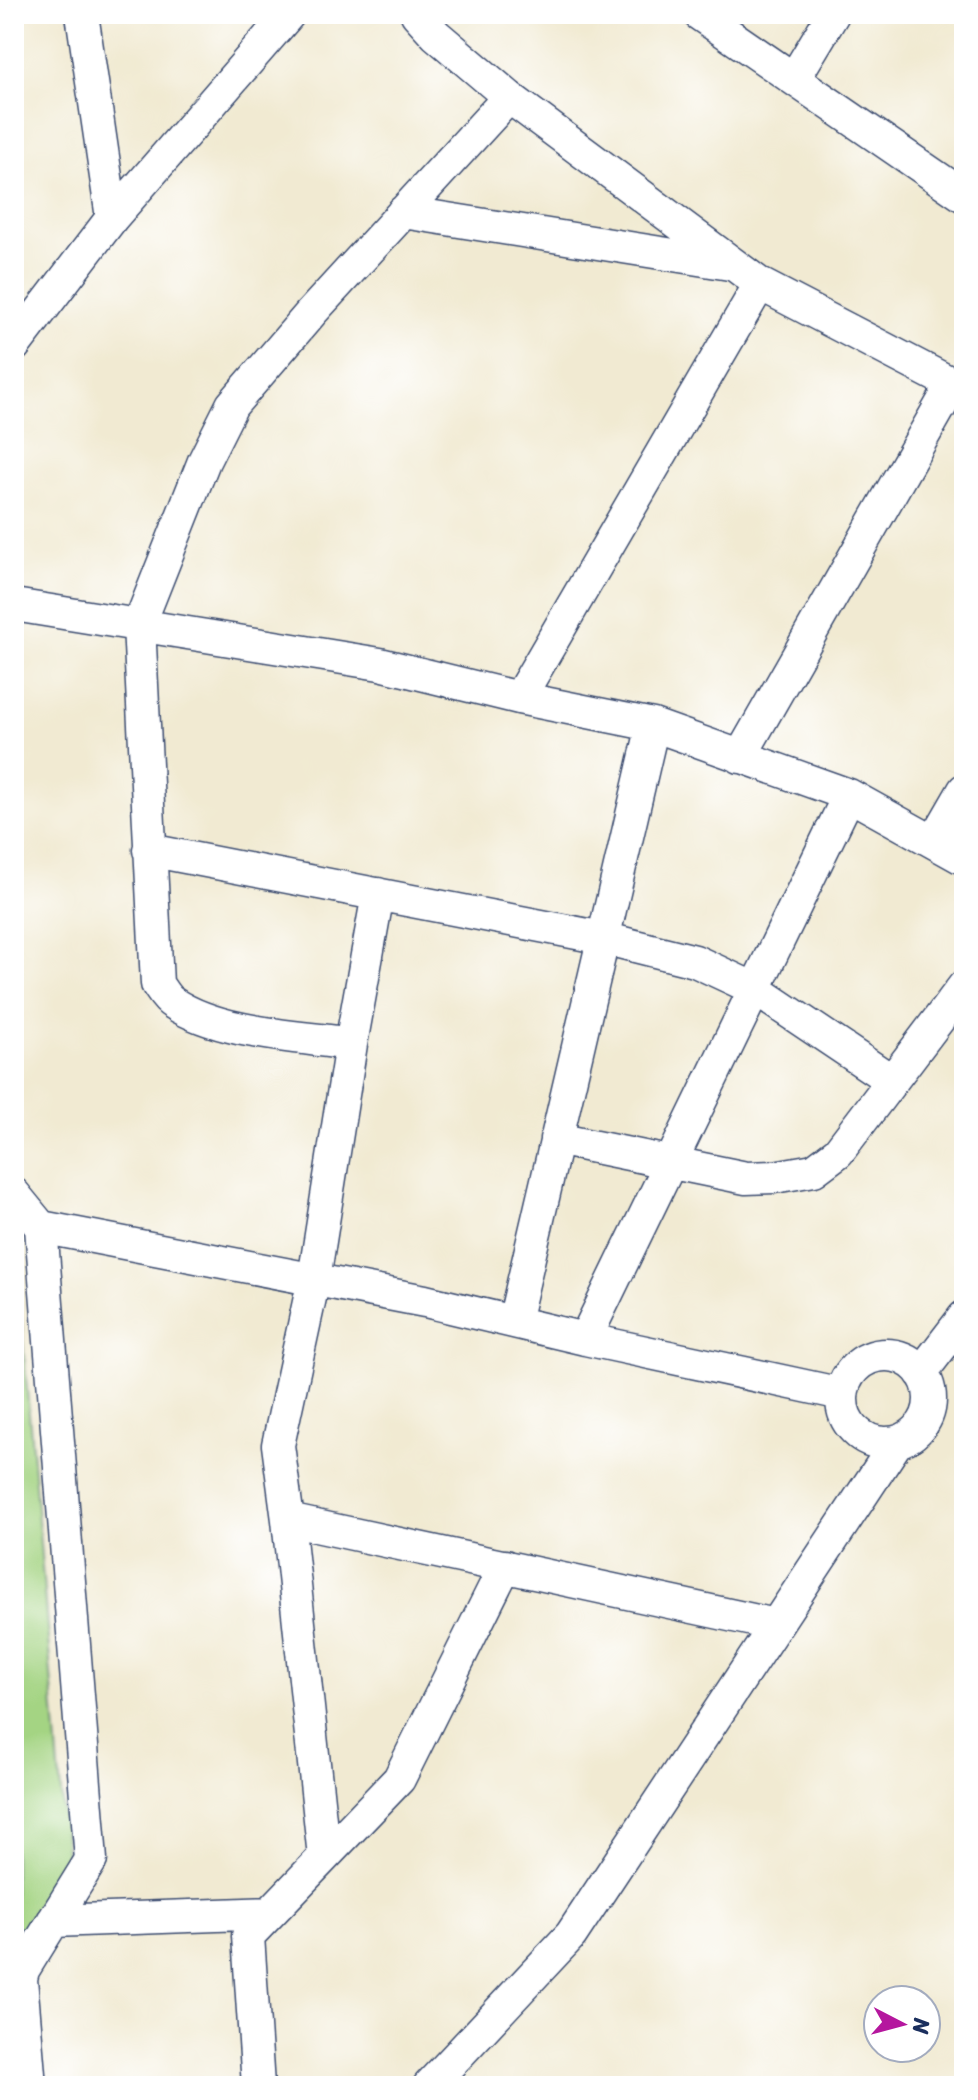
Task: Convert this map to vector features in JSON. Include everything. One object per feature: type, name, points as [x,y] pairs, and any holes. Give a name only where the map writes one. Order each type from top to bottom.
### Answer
[{"type":"street","points":[[82,14],[112,218]]},
{"type":"street","points":[[14,346],[112,218],[289,14]]},
{"type":"street","points":[[417,14],[436,35],[509,97],[760,284],[958,387],[740,757]]},
{"type":"street","points":[[699,14],[795,77],[964,196]]},
{"type":"street","points":[[795,77],[833,14]]},
{"type":"street","points":[[351,1044],[233,1027],[193,1014],[170,1002],[157,984],[139,625],[204,461],[232,405],[311,313],[509,97]]},
{"type":"street","points":[[403,212],[733,264]]},
{"type":"street","points":[[519,698],[760,284]]},
{"type":"street","points":[[14,605],[380,664],[519,698],[653,725],[849,795],[964,859]]},
{"type":"street","points":[[514,1322],[653,725]]},
{"type":"street","points":[[934,842],[964,790]]},
{"type":"street","points":[[585,1339],[849,795]]},
{"type":"street","points":[[149,850],[603,938],[695,961],[755,989],[892,1081]]},
{"type":"street","points":[[324,1857],[278,1445],[314,1279],[378,894]]},
{"type":"street","points":[[556,1139],[746,1178],[814,1170],[838,1152],[964,986]]},
{"type":"street","points":[[14,1194],[41,1227],[91,1860],[23,1970],[21,1979],[30,2086]]},
{"type":"street","points":[[41,1227],[425,1301],[842,1394]]},
{"type":"street","points":[[921,1373],[964,1317]]},
{"type":"street","points":[[881,1355],[896,1356],[921,1373],[930,1400],[920,1427],[897,1442],[882,1444],[856,1433],[842,1408],[846,1379],[855,1367],[881,1355]]},
{"type":"street","points":[[429,2086],[571,1935],[897,1442]]},
{"type":"street","points":[[288,1520],[776,1625]]},
{"type":"street","points":[[258,2086],[248,1936],[399,1779],[505,1566]]},
{"type":"street","points":[[53,1921],[270,1913]]},
{"type":"green space","points":[[14,1235],[67,1864],[14,1942]]}]
